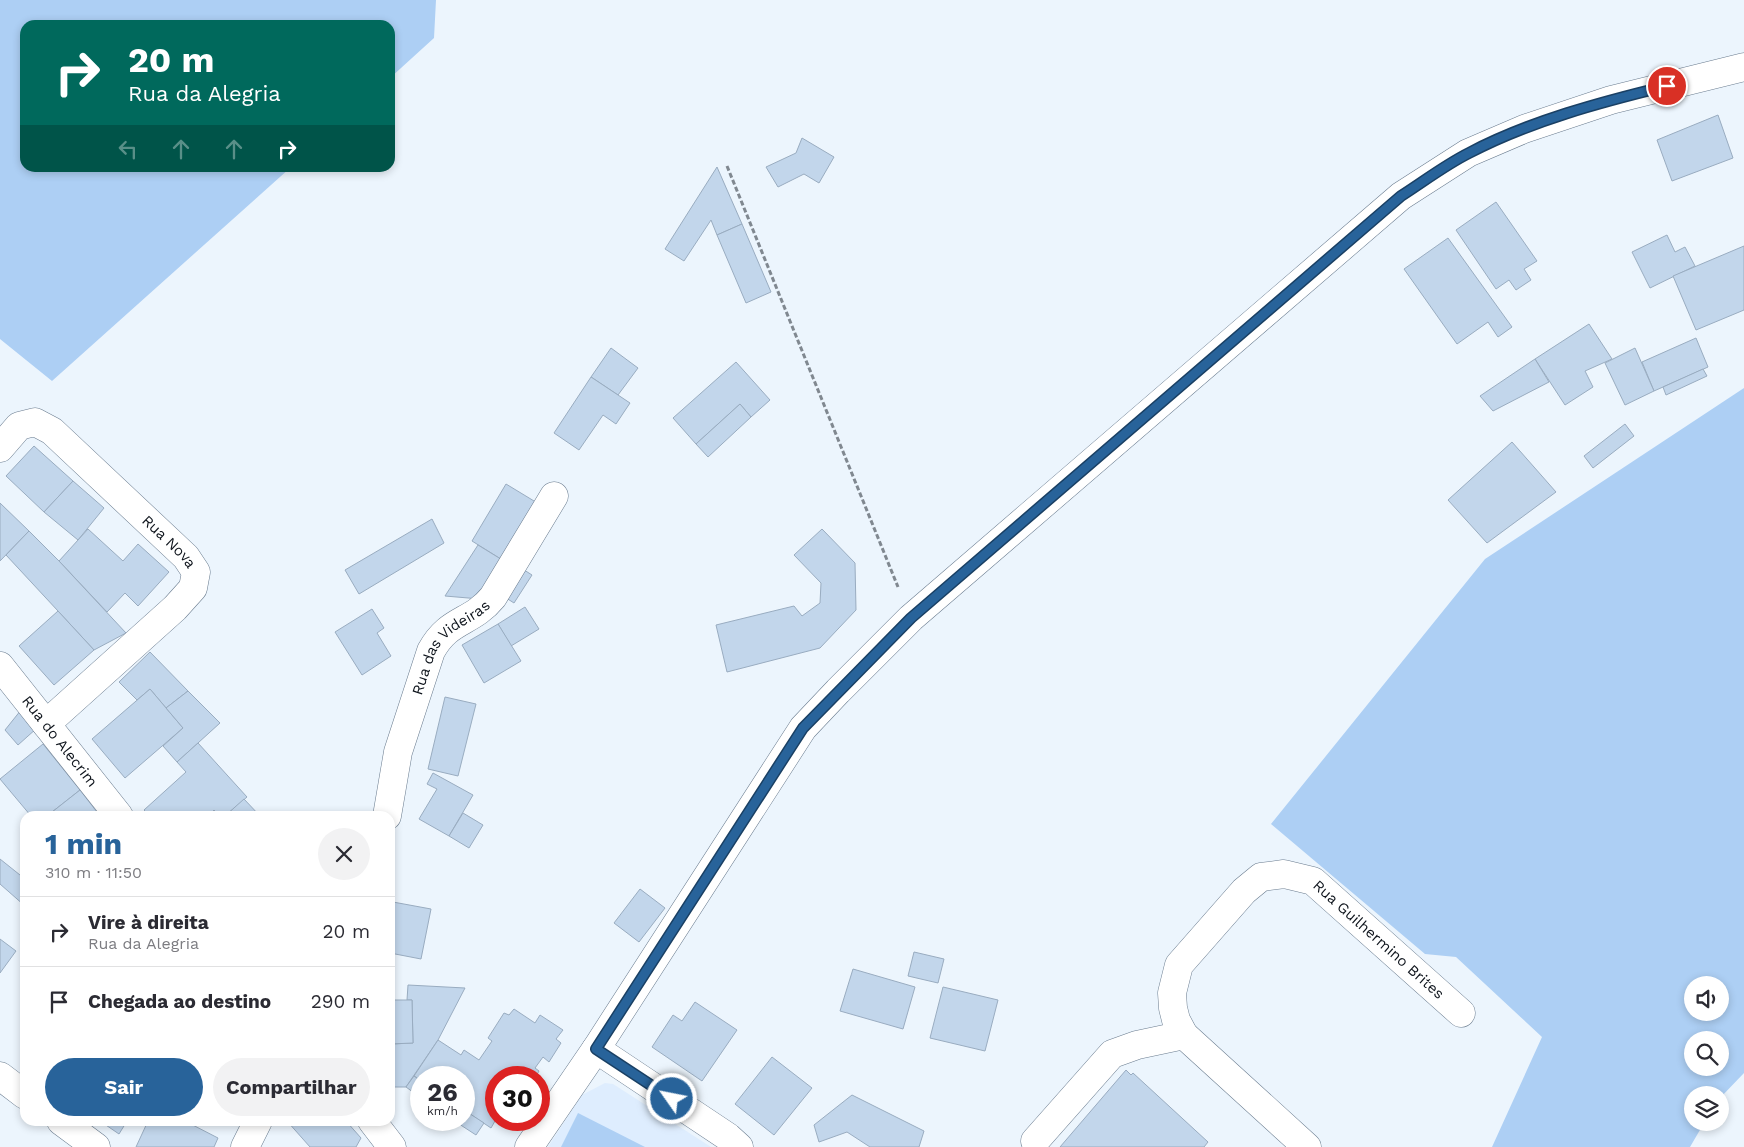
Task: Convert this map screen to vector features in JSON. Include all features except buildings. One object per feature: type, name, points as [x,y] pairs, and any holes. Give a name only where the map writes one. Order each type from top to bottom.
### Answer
[{"type":"street","points":[[528,1147],[596,1049],[803,728],[911,618],[1401,196],[1468,153],[1524,129],[1611,100],[1744,67]]},
{"type":"street","name":"Rua Nova","points":[[0,448],[19,426],[35,422],[52,431],[186,556],[196,572],[193,588],[175,608],[46,724]]},
{"type":"street","name":"Rua das Videiras","points":[[388,811],[398,752],[431,651],[438,638],[450,627],[482,611],[493,597],[554,496]]},
{"type":"street","name":"Rua do Alecrim","points":[[0,666],[115,811]]},
{"type":"street","name":"Rua Guilhermino Brites","points":[[1307,1147],[1184,1035],[1176,1020],[1173,1008],[1175,979],[1179,965],[1244,891],[1261,877],[1284,874],[1312,881],[1461,1013]]},
{"type":"street","points":[[1035,1141],[1112,1054],[1137,1045],[1184,1035]]},
{"type":"street","points":[[596,1049],[712,1126],[739,1147]]},
{"type":"street","points":[[0,1076],[20,1091]]},
{"type":"street","points":[[68,1126],[96,1147]]},
{"type":"street","points":[[245,1147],[256,1126]]},
{"type":"street","points":[[376,1126],[392,1147]]},
{"type":"path","points":[[727,166],[911,618]]},
{"type":"shaded area","points":[[0,0],[436,0],[434,38],[395,73],[395,20],[20,20],[20,172],[286,172],[52,381],[0,339]]},
{"type":"shaded area","points":[[1744,388],[1744,1073],[1729,1089],[1729,1086],[1684,1086],[1684,1131],[1699,1131],[1690,1147],[1492,1147],[1542,1037],[1456,957],[1425,954],[1271,824],[1485,559]]},
{"type":"shaded area","points":[[605,1083],[613,1084],[711,1147],[548,1147],[582,1095]]},
{"type":"shaded area","points":[[578,1113],[645,1147],[561,1147]]},
{"type":"route","points":[[672,1099],[596,1049],[803,728],[838,691],[911,618],[1401,196],[1468,153],[1524,129],[1611,100],[1667,86]]}]
